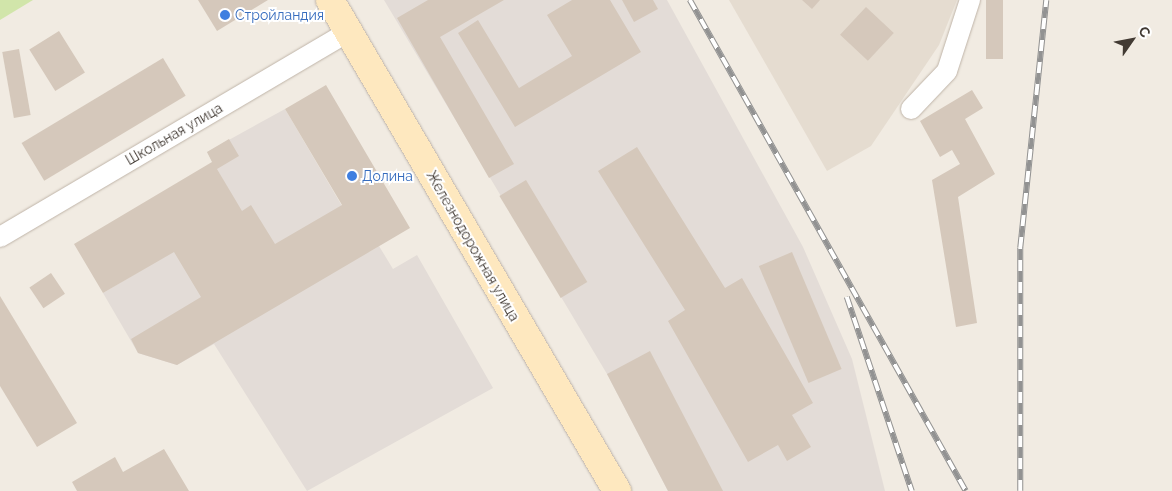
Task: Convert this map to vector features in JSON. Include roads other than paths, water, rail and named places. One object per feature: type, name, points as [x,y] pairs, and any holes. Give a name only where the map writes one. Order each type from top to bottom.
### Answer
[{"type":"main road","name":"Железнодорожная улица","points":[[330,0],[617,491]]},
{"type":"street","points":[[911,109],[946,71],[970,0]]},
{"type":"street","name":"Школьная улица","points":[[0,237],[348,32]]},
{"type":"railway","points":[[690,0],[966,491]]},
{"type":"railway","points":[[1020,491],[1020,248],[1046,0]]},
{"type":"railway","points":[[847,297],[912,491]]},
{"type":"place","name":"Стройландия","points":[[225,15]]},
{"type":"place","name":"Долина","points":[[352,176]]}]
